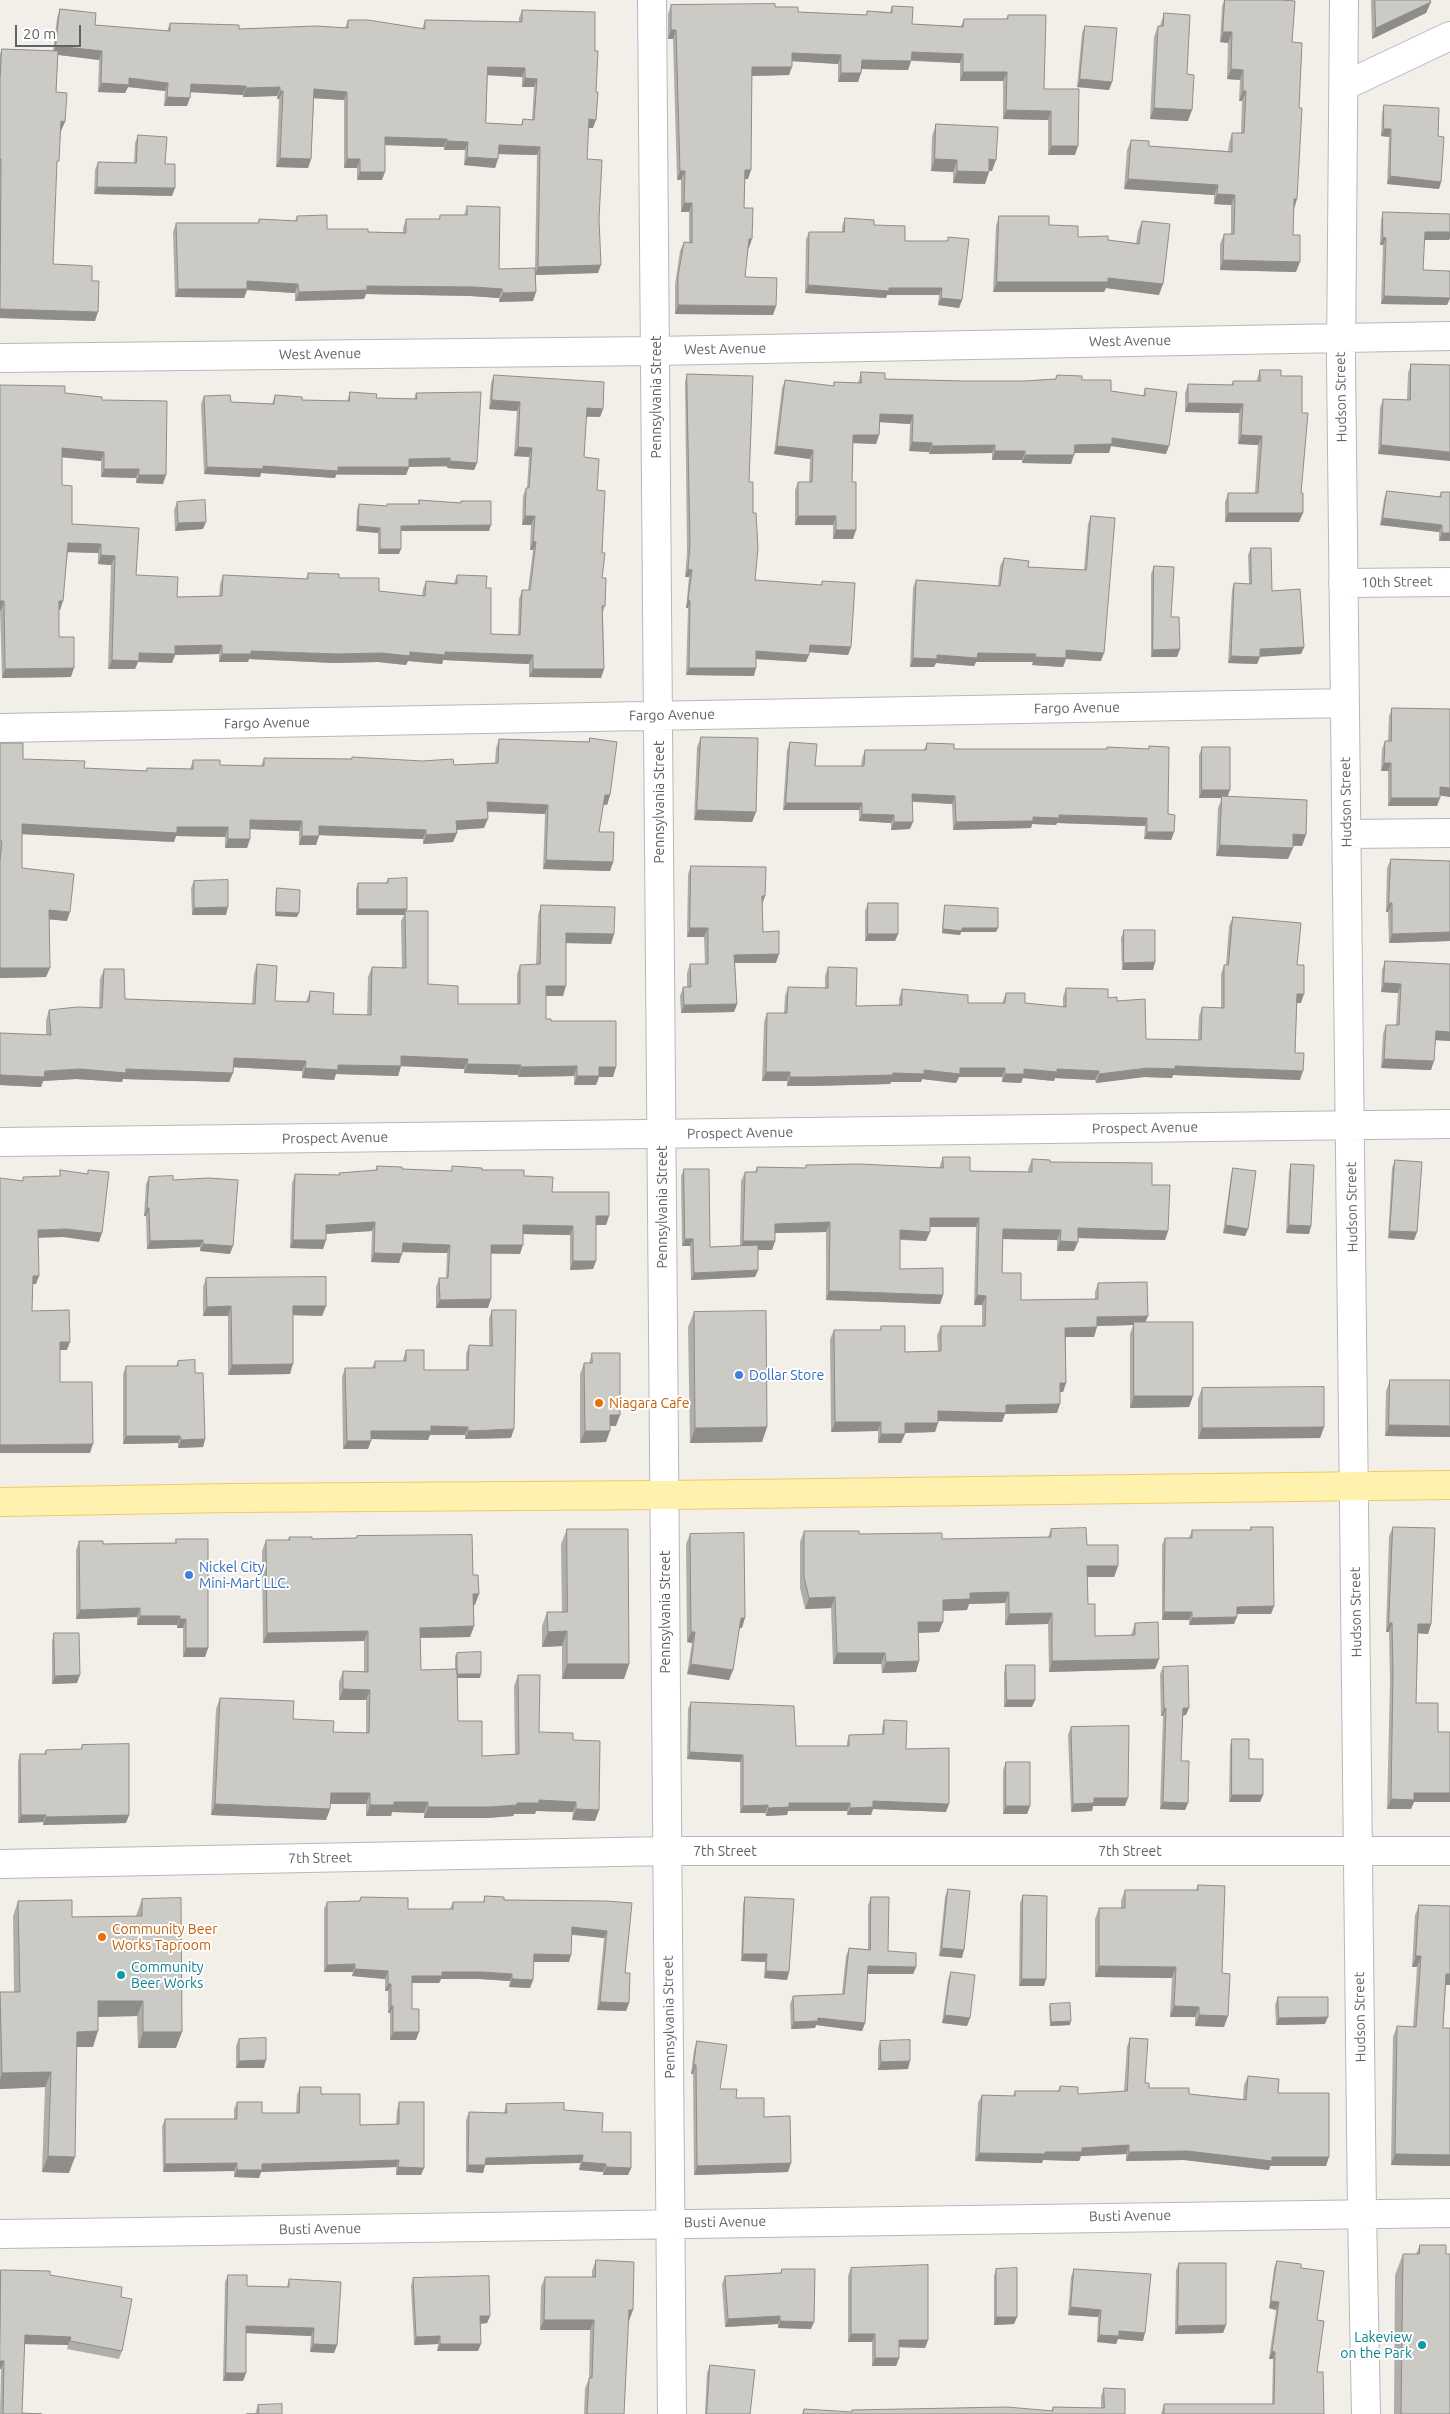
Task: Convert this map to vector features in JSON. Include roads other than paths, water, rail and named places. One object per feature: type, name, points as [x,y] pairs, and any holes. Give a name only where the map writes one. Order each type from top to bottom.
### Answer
[{"type":"main road","points":[[0,1502],[1450,1485]]},
{"type":"street","name":"Pennsylvania Street","points":[[652,0],[672,2414]]},
{"type":"street","name":"Hudson Street","points":[[1344,0],[1341,337],[1343,583],[1366,2414]]},
{"type":"street","points":[[1344,86],[1450,36]]},
{"type":"street","name":"West Avenue","points":[[0,358],[655,350],[1450,336]]},
{"type":"street","name":"10th Street","points":[[1343,583],[1450,582]]},
{"type":"street","name":"Fargo Avenue","points":[[0,728],[1345,703]]},
{"type":"street","points":[[1346,834],[1450,833]]},
{"type":"street","name":"Prospect Avenue","points":[[0,1142],[1450,1124]]},
{"type":"street","name":"7th Street","points":[[0,1864],[667,1851],[1450,1851]]},
{"type":"street","name":"Busti Avenue","points":[[0,2234],[1450,2212]]},
{"type":"place","name":"Dollar Store","points":[[739,1375]]},
{"type":"place","name":"Niagara Cafe","points":[[599,1403]]},
{"type":"place","name":"Nickel City Mini-Mart LLC.","points":[[189,1575]]},
{"type":"place","name":"Community Beer Works Taproom","points":[[102,1937]]},
{"type":"place","name":"Community Beer Works","points":[[121,1975]]},
{"type":"place","name":"Lakeview on the Park","points":[[1422,2345]]}]
